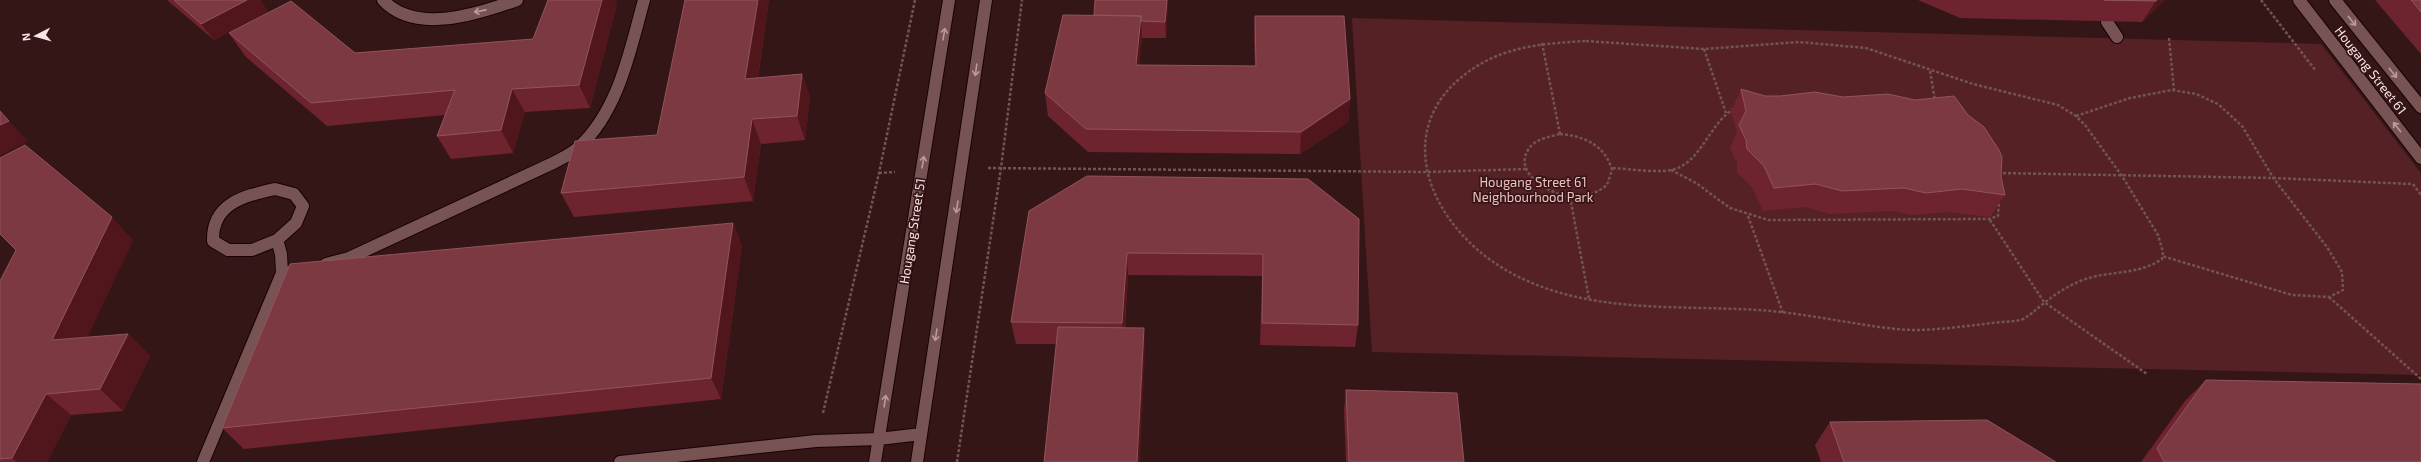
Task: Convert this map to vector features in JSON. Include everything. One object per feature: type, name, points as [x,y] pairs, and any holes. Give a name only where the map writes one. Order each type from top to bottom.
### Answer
[{"type":"street","points":[[383,0],[396,12],[418,18],[447,17],[483,11],[517,0]]},
{"type":"street","points":[[282,274],[310,269],[349,258],[553,163],[579,146],[597,126],[617,87],[644,0]]},
{"type":"street","name":"Hougang Street 51","points":[[875,462],[949,0]]},
{"type":"street","points":[[917,462],[986,0]]},
{"type":"street","name":"Hougang Street 61","points":[[2299,0],[2421,158]]},
{"type":"street","name":"Hougang Street 61","points":[[2335,0],[2421,107]]},
{"type":"street","points":[[2107,22],[2117,37]]},
{"type":"street","points":[[275,189],[294,194],[302,206],[296,223],[277,240],[252,250],[228,250],[213,241],[213,225],[227,208],[250,195],[275,189]]},
{"type":"street","points":[[204,462],[282,274],[281,254],[277,240]]},
{"type":"street","points":[[620,462],[816,441],[879,439],[921,434]]},
{"type":"path","points":[[816,441],[879,173],[915,0]]},
{"type":"path","points":[[957,462],[1001,168],[1022,0]]},
{"type":"path","points":[[2169,38],[2174,90]]},
{"type":"path","points":[[1586,41],[1704,49],[1799,42],[1837,44],[1866,48],[1972,84],[2058,105],[2076,116],[2085,125],[2122,176],[2158,235],[2162,259],[2156,265],[2150,267],[2093,277],[2065,288],[2044,302],[2025,318],[1938,330],[1898,328],[1760,310],[1650,308],[1589,299],[1562,292],[1515,275],[1469,244],[1445,217],[1436,200],[1427,172],[1425,157],[1429,122],[1436,106],[1446,92],[1458,80],[1493,58],[1511,50],[1542,43],[1586,41]]},
{"type":"path","points":[[1542,43],[1560,134]]},
{"type":"path","points":[[1704,49],[1726,113]]},
{"type":"path","points":[[1930,71],[1935,101]]},
{"type":"path","points":[[2076,116],[2130,99],[2174,90],[2198,95],[2214,102],[2228,112],[2240,125],[2274,178],[2332,256],[2343,274],[2343,290],[2329,297],[2292,295],[2162,256]]},
{"type":"path","points":[[1613,168],[1671,170],[1686,164],[1694,157],[1726,113],[1736,108],[1744,108]]},
{"type":"path","points":[[1560,134],[1588,140],[1600,148],[1608,157],[1613,168],[1612,178],[1607,187],[1597,193],[1570,197],[1555,194],[1532,179],[1526,169],[1524,158],[1527,149],[1535,141],[1546,136],[1560,134]]},
{"type":"path","points":[[962,168],[1427,172],[1526,169]]},
{"type":"path","points":[[1671,170],[1701,186],[1730,208],[1748,216],[1768,220],[1990,219],[1998,216],[1999,200]]},
{"type":"path","points":[[1996,180],[1995,173],[2274,178],[2417,184]]},
{"type":"path","points":[[2412,184],[2421,195]]},
{"type":"path","points":[[1570,197],[1589,299]]},
{"type":"path","points":[[1748,216],[1783,313]]},
{"type":"path","points":[[1990,219],[2044,302],[2148,374]]},
{"type":"path","points":[[2329,297],[2421,379]]},
{"type":"green space","name":"Hougang Street 61 Neighbourhood Park","points":[[1352,18],[2321,44],[2421,173],[2421,375],[1372,352]]},
{"type":"building","points":[[174,0],[247,0],[201,24]]},
{"type":"building","points":[[548,0],[602,0],[579,85],[512,89],[501,130],[437,136],[455,90],[311,103],[229,33],[291,1],[355,53],[533,39]]},
{"type":"building","points":[[685,0],[758,0],[745,79],[802,74],[797,116],[752,119],[744,177],[561,193],[575,141],[657,135]]},
{"type":"building","points":[[1095,0],[1167,0],[1165,22],[1141,21],[1141,16],[1094,15]]},
{"type":"building","points":[[2104,0],[2157,0],[2156,1]]},
{"type":"building","points":[[2411,0],[2421,0],[2421,12]]},
{"type":"building","points":[[1063,15],[1141,16],[1136,65],[1256,66],[1255,16],[1344,16],[1350,99],[1301,132],[1086,129],[1045,93]]},
{"type":"building","points":[[1741,89],[1765,96],[1815,92],[1843,97],[1888,94],[1915,100],[1954,96],[1968,115],[1984,127],[1999,150],[2002,157],[2001,177],[2005,195],[1962,189],[1926,193],[1904,188],[1842,191],[1816,184],[1774,188],[1764,166],[1747,149],[1746,140],[1739,125],[1746,111]]},
{"type":"building","points":[[0,111],[9,121],[0,125]]},
{"type":"building","points":[[25,145],[112,217],[52,340],[128,334],[100,389],[46,394],[12,458],[0,459],[0,281],[16,250],[0,234],[0,158]]},
{"type":"building","points":[[1087,176],[1308,179],[1359,219],[1358,325],[1262,323],[1263,254],[1127,253],[1122,323],[1011,322],[1029,211]]},
{"type":"building","points":[[733,223],[711,378],[222,428],[290,264]]},
{"type":"building","points":[[1058,327],[1144,328],[1137,462],[1044,462]]},
{"type":"building","points":[[2206,380],[2421,384],[2421,462],[2164,462],[2157,448]]},
{"type":"building","points":[[1346,390],[1457,393],[1464,462],[1349,462]]},
{"type":"building","points":[[1987,420],[2056,462],[1844,462],[1830,422]]}]
